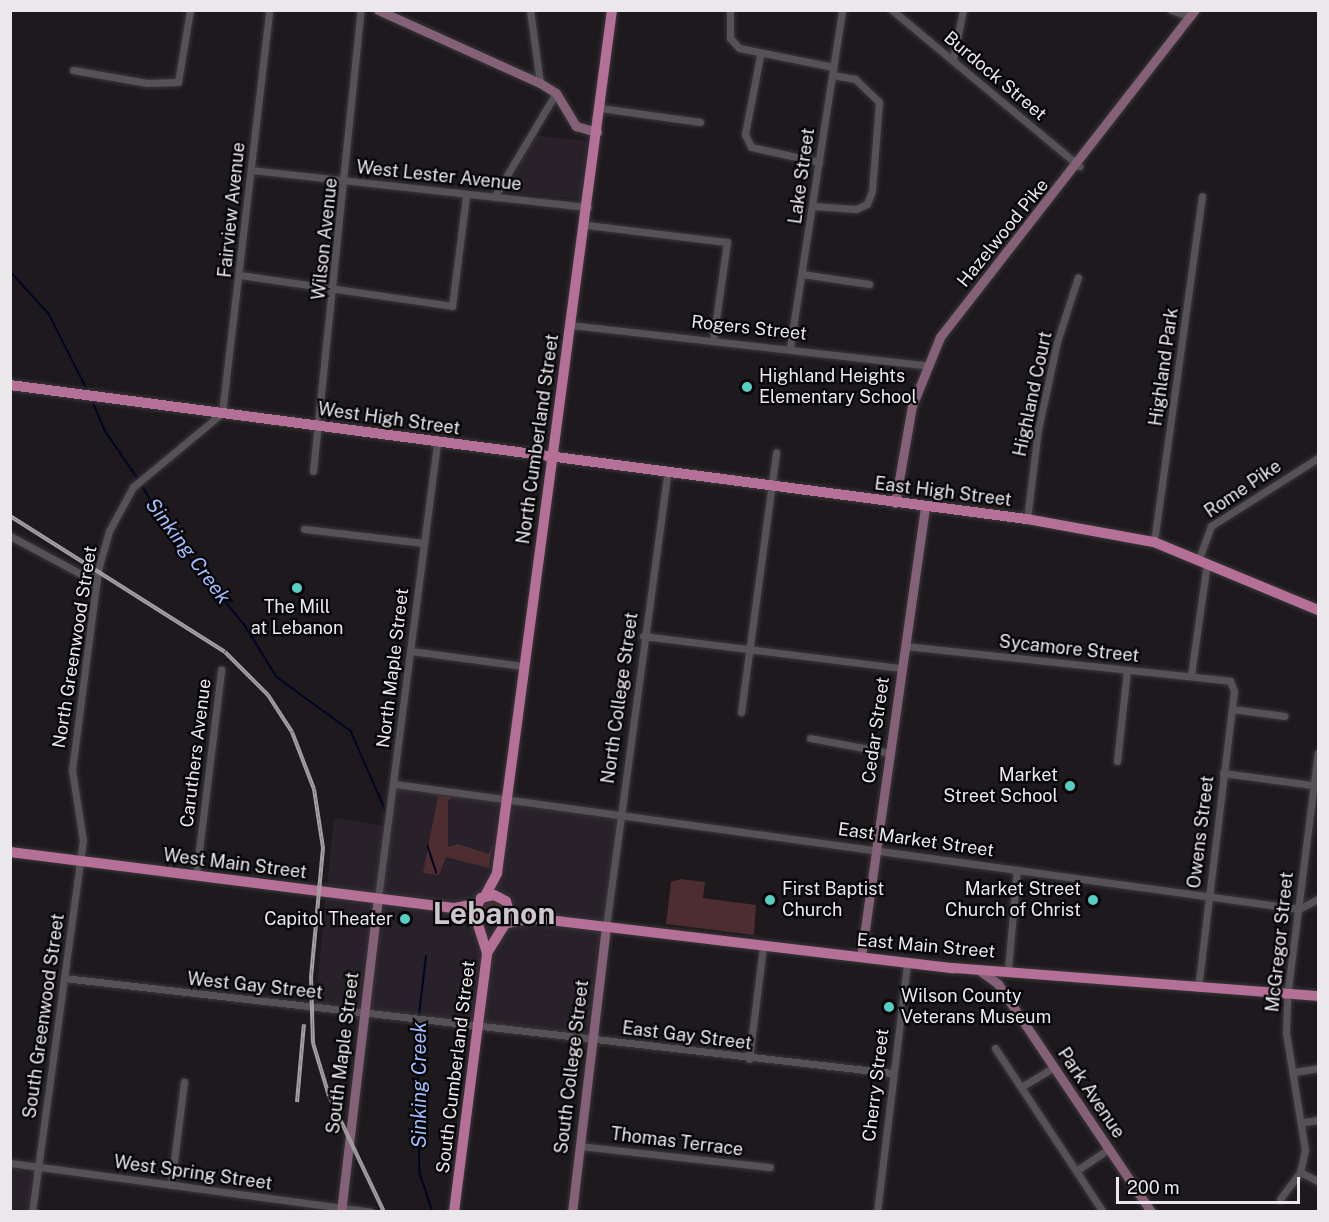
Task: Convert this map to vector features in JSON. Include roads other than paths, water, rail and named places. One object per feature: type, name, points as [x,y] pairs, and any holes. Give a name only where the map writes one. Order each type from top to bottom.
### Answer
[{"type":"main road","name":"North Cumberland Street","points":[[485,896],[497,873],[551,456],[586,225],[612,10]]},
{"type":"main road","name":"West High Street","points":[[10,385],[551,456]]},
{"type":"main road","name":"East High Street","points":[[551,456],[1027,519],[1154,542],[1204,558],[1318,610]]},
{"type":"main road","name":"West Main Street","points":[[10,852],[455,908],[476,904]]},
{"type":"main road","name":"North Cumberland Street","points":[[497,873],[506,901],[505,926]]},
{"type":"main road","points":[[476,904],[485,896],[506,901]]},
{"type":"main road","name":"East Main Street","points":[[506,901],[532,918]]},
{"type":"main road","name":"South Cumberland Street","points":[[454,1212],[487,953],[478,923],[476,904]]},
{"type":"main road","name":"West Main Street","points":[[455,908],[478,923]]},
{"type":"main road","name":"East Main Street","points":[[478,923],[505,926],[532,918],[907,963],[1008,969],[1287,997],[1318,996]]},
{"type":"main road","points":[[487,953],[505,926]]},
{"type":"street","points":[[73,70],[147,83],[178,82],[190,10]]},
{"type":"street","name":"Fairview Avenue","points":[[222,413],[240,275],[269,10]]},
{"type":"street","name":"Wilson Avenue","points":[[313,471],[347,181],[361,10]]},
{"type":"street","points":[[378,10],[540,83],[556,93],[576,126],[597,132]]},
{"type":"street","points":[[530,10],[540,83]]},
{"type":"street","points":[[730,10],[730,38],[760,56],[832,71],[855,80],[879,102],[872,191],[867,204],[856,209],[812,206]]},
{"type":"street","name":"Lake Street","points":[[790,346],[842,10]]},
{"type":"street","name":"Burdock Street","points":[[892,10],[1078,166]]},
{"type":"street","points":[[953,59],[963,10]]},
{"type":"street","points":[[1171,10],[1193,14]]},
{"type":"street","name":"Hazelwood Pike","points":[[895,503],[924,365],[940,338],[1078,166],[1193,14]]},
{"type":"street","points":[[760,56],[745,134],[751,147],[819,162]]},
{"type":"street","points":[[494,196],[556,93]]},
{"type":"street","points":[[600,108],[700,122]]},
{"type":"street","name":"West Lester Avenue","points":[[251,170],[466,196],[494,196],[588,207]]},
{"type":"street","points":[[240,275],[452,306],[466,196]]},
{"type":"street","name":"Highland Park","points":[[1154,542],[1202,196]]},
{"type":"street","points":[[586,225],[727,242],[713,340]]},
{"type":"street","points":[[802,274],[869,284]]},
{"type":"street","name":"Highland Court","points":[[1027,519],[1042,408],[1078,277]]},
{"type":"street","name":"Rogers Street","points":[[571,325],[790,346],[924,365]]},
{"type":"street","name":"North Greenwood Street","points":[[80,860],[84,824],[72,770],[96,582],[122,503],[145,474],[222,413]]},
{"type":"street","name":"North Maple Street","points":[[378,898],[395,784],[437,442]]},
{"type":"street","points":[[741,712],[776,453]]},
{"type":"street","name":"Rome Pike","points":[[1191,675],[1204,558],[1210,526],[1318,458]]},
{"type":"street","name":"North College Street","points":[[606,927],[618,815],[667,473]]},
{"type":"street","name":"Cedar Street","points":[[861,957],[925,507]]},
{"type":"street","points":[[304,529],[424,543]]},
{"type":"street","points":[[10,536],[96,582]]},
{"type":"street","points":[[643,636],[901,668]]},
{"type":"street","name":"Sycamore Street","points":[[905,646],[1230,681]]},
{"type":"street","points":[[411,651],[523,666]]},
{"type":"street","name":"Caruthers Avenue","points":[[196,875],[221,670]]},
{"type":"street","points":[[1117,761],[1127,671]]},
{"type":"street","name":"Owens Street","points":[[1198,988],[1232,709],[1230,681]]},
{"type":"street","points":[[1232,709],[1286,716]]},
{"type":"street","points":[[810,738],[890,753]]},
{"type":"street","name":"McGregor Street","points":[[1300,1172],[1304,1122],[1286,1033],[1287,997],[1312,785],[1318,753]]},
{"type":"street","points":[[1223,773],[1312,785]]},
{"type":"street","name":"East Market Street","points":[[395,784],[1299,909]]},
{"type":"street","name":"South Greenwood Street","points":[[32,1212],[80,860]]},
{"type":"street","points":[[1008,969],[1017,869]]},
{"type":"street","name":"South Maple Street","points":[[341,1210],[378,898]]},
{"type":"street","points":[[1299,909],[1318,899]]},
{"type":"street","name":"South College Street","points":[[572,1212],[606,927]]},
{"type":"street","points":[[749,1059],[763,946]]},
{"type":"street","name":"Cherry Street","points":[[877,1212],[907,963]]},
{"type":"street","name":"Park Avenue","points":[[978,969],[998,984],[1151,1212]]},
{"type":"street","name":"West Gay Street","points":[[64,978],[478,1027]]},
{"type":"street","name":"East Gay Street","points":[[478,1027],[749,1059],[892,1073]]},
{"type":"street","points":[[995,1048],[1103,1212]]},
{"type":"street","points":[[1021,1087],[1054,1066]]},
{"type":"street","points":[[1294,1072],[1318,1068]]},
{"type":"street","points":[[171,1185],[184,1082]]},
{"type":"street","points":[[1304,1122],[1318,1120]]},
{"type":"street","name":"Thomas Terrace","points":[[579,1146],[770,1167]]},
{"type":"street","points":[[1077,1172],[1109,1149]]},
{"type":"street","name":"West Spring Street","points":[[10,1163],[341,1210],[371,1212]]},
{"type":"street","points":[[1280,1199],[1300,1172],[1318,1180]]},
{"type":"waterway","name":"Sinking Creek","points":[[10,271],[49,314],[87,389]]},
{"type":"waterway","name":"Sinking Creek","points":[[93,402],[106,432],[139,480]]},
{"type":"waterway","name":"Sinking Creek","points":[[141,484],[178,544],[244,624],[277,677],[351,731],[386,811]]},
{"type":"waterway","name":"Sinking Creek","points":[[428,846],[437,873]]},
{"type":"waterway","name":"Sinking Creek","points":[[419,1015],[426,956]]},
{"type":"waterway","name":"Sinking Creek","points":[[418,1020],[420,1173],[433,1212]]},
{"type":"railway","points":[[10,516],[225,652],[268,695],[292,732],[314,789],[323,848],[311,977],[313,1043],[329,1096],[384,1212]]},
{"type":"railway","points":[[297,1102],[304,1024]]},
{"type":"place","name":"Highland Heights Elementary School","points":[[747,387]]},
{"type":"place","name":"The Mill at Lebanon","points":[[297,588]]},
{"type":"place","name":"Market Street School","points":[[1070,786]]},
{"type":"place","name":"First Baptist Church","points":[[770,900]]},
{"type":"place","name":"Market Street Church of Christ","points":[[1093,900]]},
{"type":"place","name":"Capitol Theater","points":[[405,919]]},
{"type":"place","name":"Wilson County Veterans Museum","points":[[889,1007]]},
{"type":"district","name":"Lebanon","points":[[494,913]]}]
